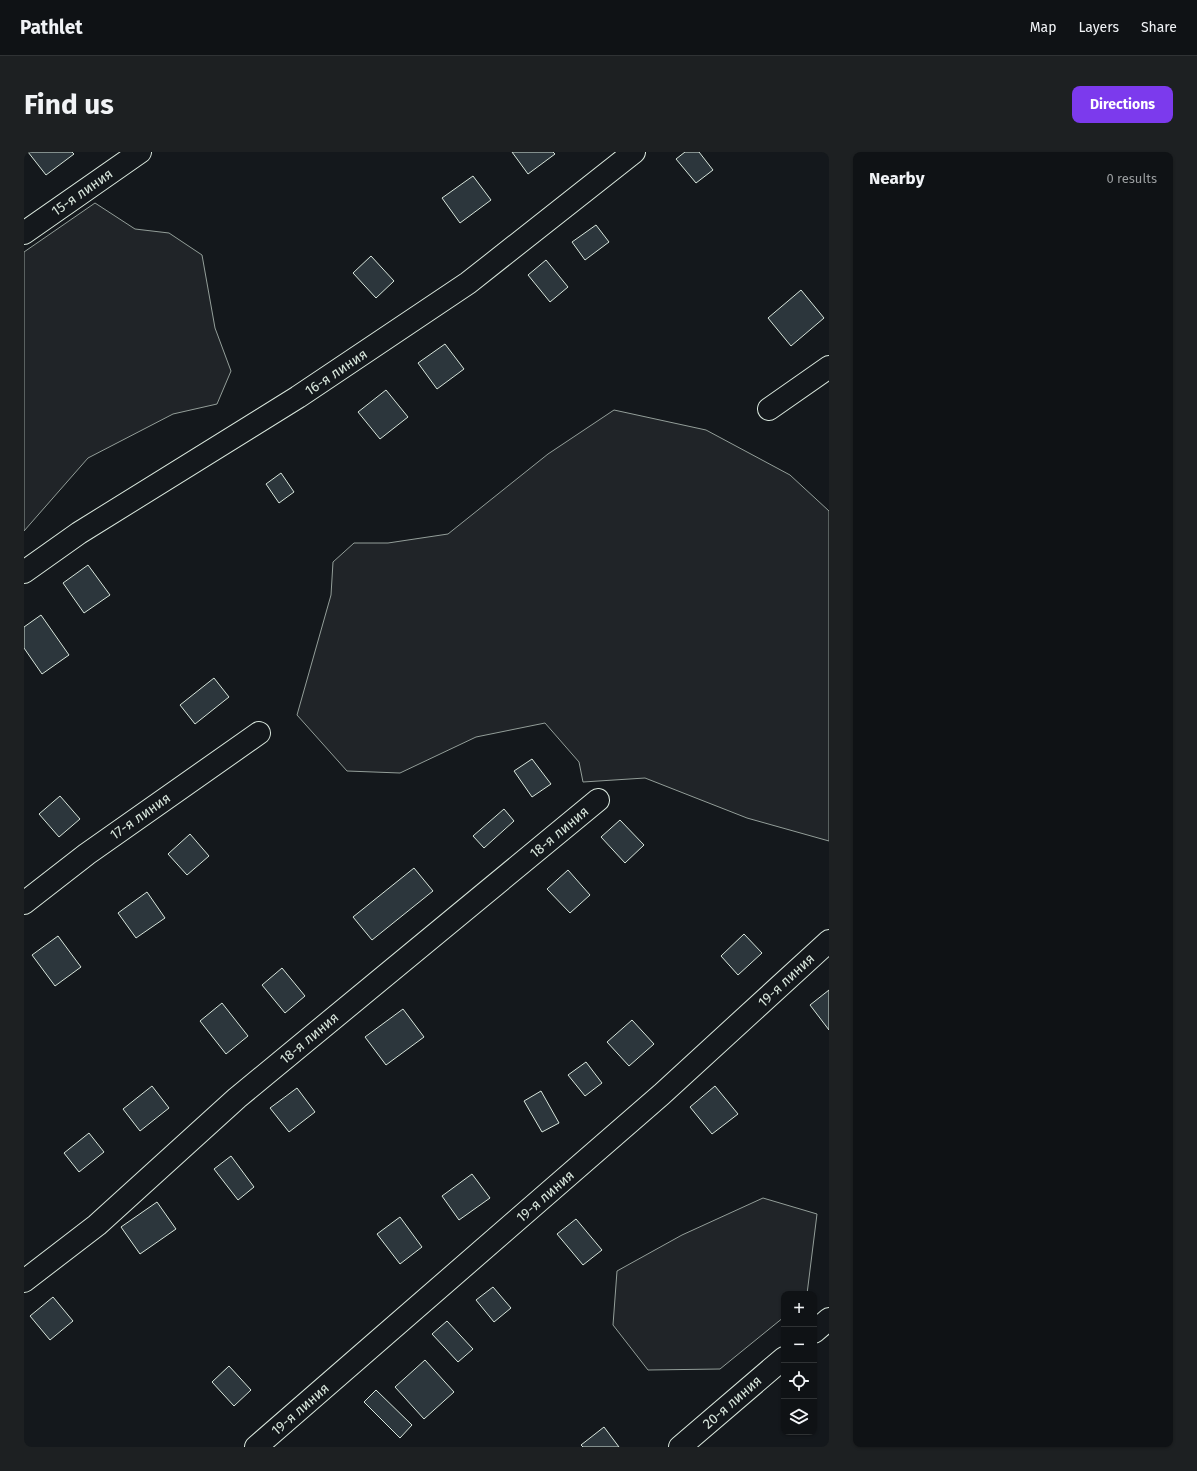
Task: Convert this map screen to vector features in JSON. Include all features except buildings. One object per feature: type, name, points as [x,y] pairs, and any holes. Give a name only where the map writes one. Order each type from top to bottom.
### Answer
[{"type":"street","name":"15-я линия","points":[[24,233],[140,152]]},
{"type":"street","name":"16-я линия","points":[[24,572],[79,533],[298,397],[468,283],[634,152]]},
{"type":"street","points":[[769,409],[829,367]]},
{"type":"street","name":"17-я линия","points":[[24,903],[87,854],[259,733]]},
{"type":"street","name":"18-я линия","points":[[24,1281],[97,1225],[237,1098],[598,800]]},
{"type":"street","name":"19-я линия","points":[[256,1447],[662,1094],[829,941]]},
{"type":"street","points":[[817,1329],[829,1319]]},
{"type":"street","name":"20-я линия","points":[[680,1447],[781,1361]]},
{"type":"shaded area","points":[[95,203],[135,229],[169,233],[202,255],[215,328],[231,371],[217,404],[173,414],[88,458],[24,531],[24,252]]},
{"type":"shaded area","points":[[614,410],[706,430],[790,475],[829,511],[829,841],[747,818],[645,778],[583,782],[579,762],[545,723],[476,737],[400,773],[347,771],[297,715],[331,595],[333,562],[354,543],[388,543],[448,534],[548,454]]},
{"type":"shaded area","points":[[763,1198],[817,1214],[807,1291],[781,1291],[781,1319],[720,1369],[648,1370],[613,1325],[617,1271],[682,1235]]}]
